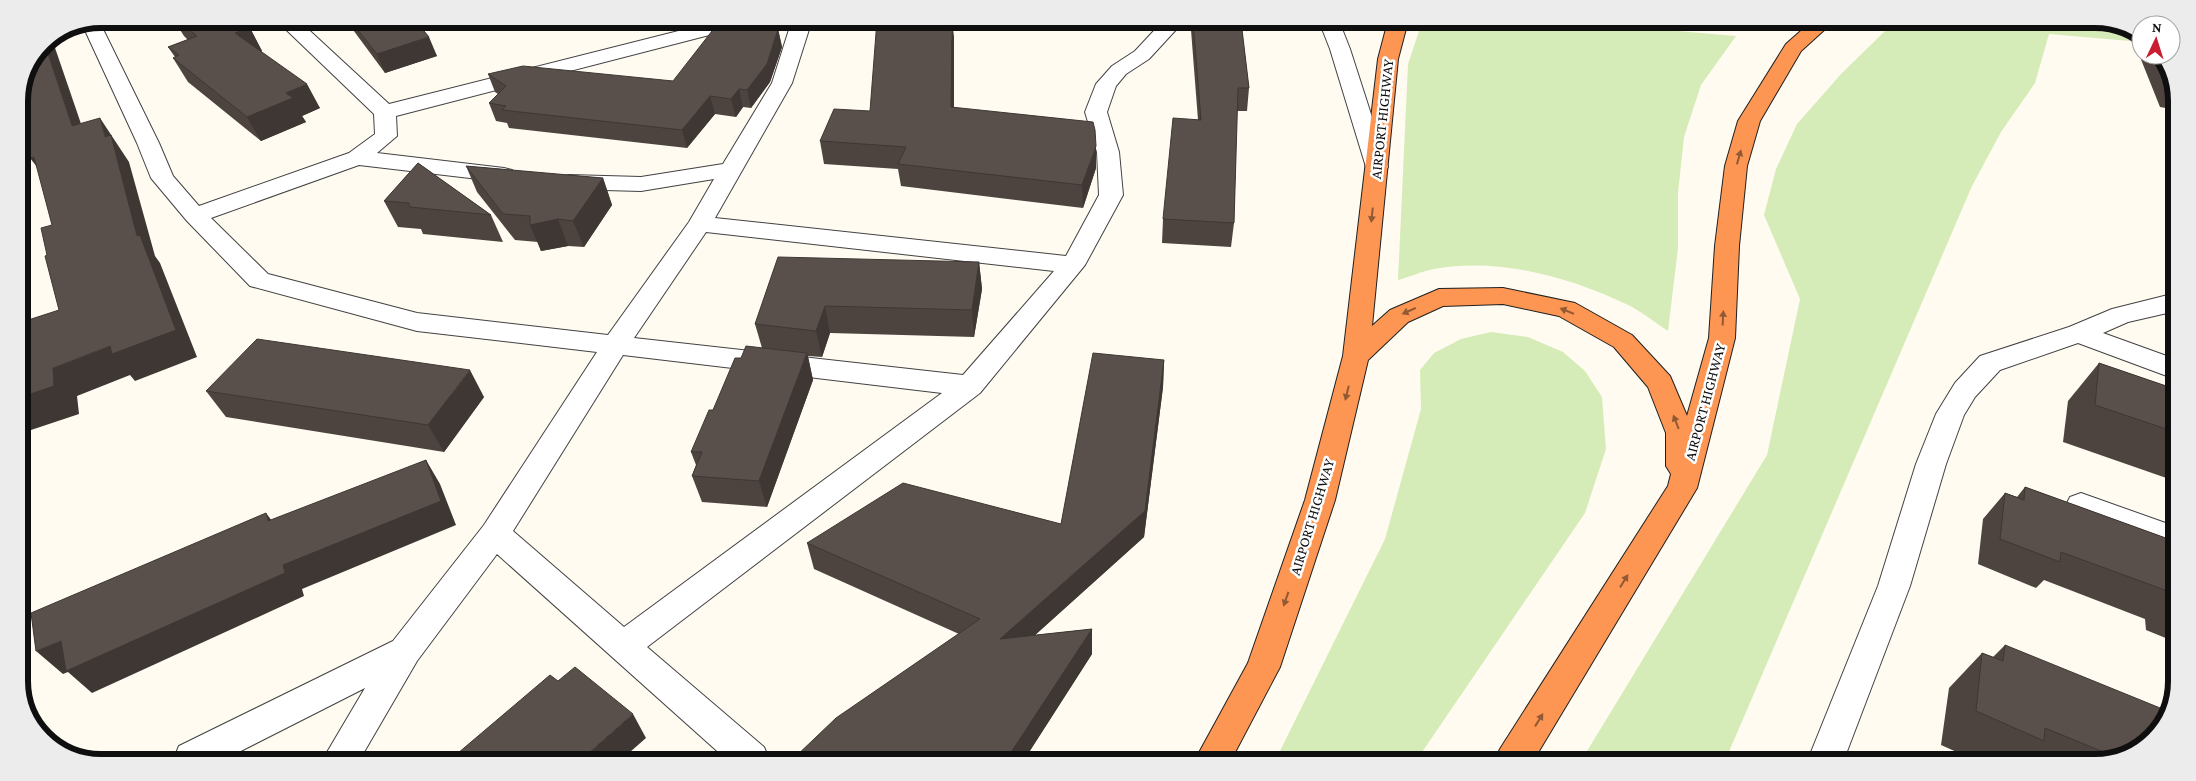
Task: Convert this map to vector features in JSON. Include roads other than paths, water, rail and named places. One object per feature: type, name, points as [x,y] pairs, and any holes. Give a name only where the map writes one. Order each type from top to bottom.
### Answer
[{"type":"highway","name":"AIRPORT HIGHWAY","points":[[1216,754],[1263,667],[1320,500],[1356,356],[1388,59],[1396,28]]},
{"type":"highway","name":"AIRPORT HIGHWAY","points":[[1517,754],[1682,488],[1722,338],[1727,246],[1736,166],[1749,121],[1793,48],[1816,28]]},
{"type":"highway","points":[[1356,356],[1399,316],[1439,298],[1502,296],[1566,309],[1623,340],[1660,383],[1680,433],[1682,488]]},
{"type":"street","points":[[94,28],[148,143],[162,178],[196,216],[259,280],[417,322],[970,386]]},
{"type":"street","points":[[196,216],[356,158],[386,136],[385,112],[295,28]]},
{"type":"street","points":[[385,112],[714,28]]},
{"type":"street","points":[[344,754],[405,651],[495,534],[616,344],[700,224],[782,83],[799,28]]},
{"type":"street","points":[[623,647],[970,386],[1073,265],[1111,195],[1108,152],[1096,112],[1106,84],[1119,70],[1142,54],[1167,28]]},
{"type":"street","points":[[1332,28],[1377,167]]},
{"type":"street","points":[[356,158],[584,184],[640,184],[731,170]]},
{"type":"street","points":[[700,224],[1073,265]]},
{"type":"street","points":[[1829,754],[1894,586],[1931,464],[1950,414],[1965,390],[1990,363],[2078,333],[2121,315],[2168,304]]},
{"type":"street","points":[[2078,333],[2168,366]]},
{"type":"street","points":[[2081,505],[2168,537]]},
{"type":"street","points":[[495,534],[745,754]]},
{"type":"street","points":[[200,754],[405,651]]}]
